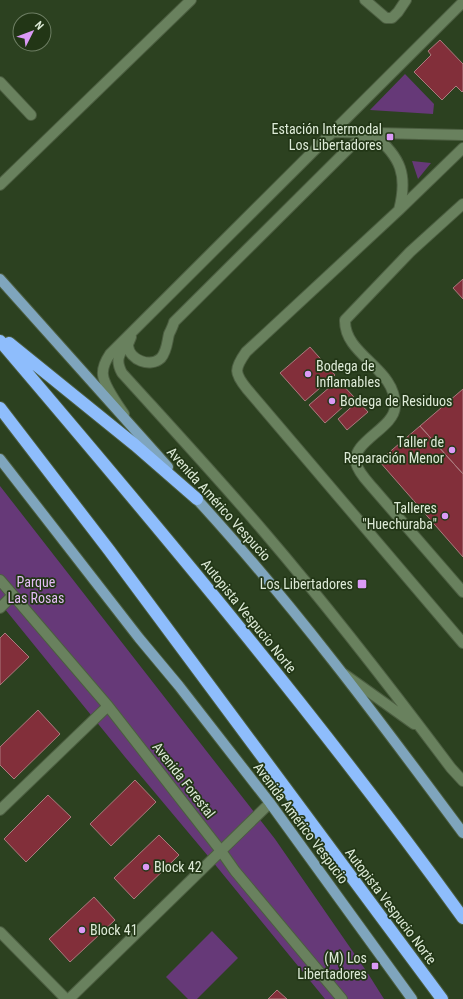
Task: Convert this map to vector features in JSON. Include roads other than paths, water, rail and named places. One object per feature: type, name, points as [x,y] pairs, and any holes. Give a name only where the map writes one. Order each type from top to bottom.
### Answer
[{"type":"highway","points":[[0,336],[135,445],[197,499]]},
{"type":"highway","name":"Autopista Vespucio Norte","points":[[0,341],[146,513],[264,658],[343,758],[463,918]]},
{"type":"highway","name":"Autopista Vespucio Norte","points":[[0,408],[91,526],[442,999]]},
{"type":"highway","points":[[450,900],[463,913]]},
{"type":"main road","name":"Avenida Américo Vespucio","points":[[0,279],[261,572],[344,674],[463,833]]},
{"type":"main road","name":"Avenida Américo Vespucio","points":[[0,459],[139,638],[179,686],[270,802],[412,999]]},
{"type":"street","points":[[0,185],[191,0]]},
{"type":"street","points":[[365,0],[386,18],[392,18],[406,0]]},
{"type":"street","points":[[136,433],[105,383],[103,375],[104,364],[110,354],[463,2]]},
{"type":"street","points":[[0,82],[31,115]]},
{"type":"street","points":[[333,132],[463,135]]},
{"type":"street","points":[[374,134],[387,145],[399,165],[402,176],[403,194],[399,210]]},
{"type":"street","points":[[132,331],[128,345],[132,355],[140,361],[150,362],[160,358],[167,348],[169,334],[174,322],[350,147],[362,138],[374,134]]},
{"type":"street","points":[[463,148],[399,210],[246,352],[238,364],[238,377],[463,642]]},
{"type":"street","points":[[463,204],[410,252],[345,320],[345,328],[349,339],[390,384],[394,395],[395,409],[390,419],[362,446],[356,454],[355,462],[360,472],[373,488],[463,592]]},
{"type":"street","points":[[132,331],[118,356],[118,366],[122,373],[264,532],[366,656],[463,781]]},
{"type":"street","name":"Avenida Forestal","points":[[0,580],[108,706],[221,850],[235,871],[342,999]]},
{"type":"street","points":[[0,608],[13,595]]},
{"type":"street","points":[[344,674],[422,730]]},
{"type":"street","points":[[0,810],[108,706]]},
{"type":"street","points":[[69,999],[270,802]]},
{"type":"street","points":[[0,932],[66,999]]},
{"type":"place","name":"Estación Intermodal Los Libertadores","points":[[390,137]]},
{"type":"place","name":"Bodega de Inflamables","points":[[308,374]]},
{"type":"place","name":"Bodega de Residuos","points":[[332,401]]},
{"type":"place","name":"Taller de Reparación Menor","points":[[452,450]]},
{"type":"place","name":"Talleres \"Huechuraba\"","points":[[445,516]]},
{"type":"place","name":"Los Libertadores","points":[[362,584]]},
{"type":"place","name":"Block 42","points":[[146,867]]},
{"type":"place","name":"Block 41","points":[[82,930]]},
{"type":"place","name":"(M) Los Libertadores","points":[[375,966]]},
{"type":"park label","name":"Parque Las Rosas","points":[[36,590]]}]
